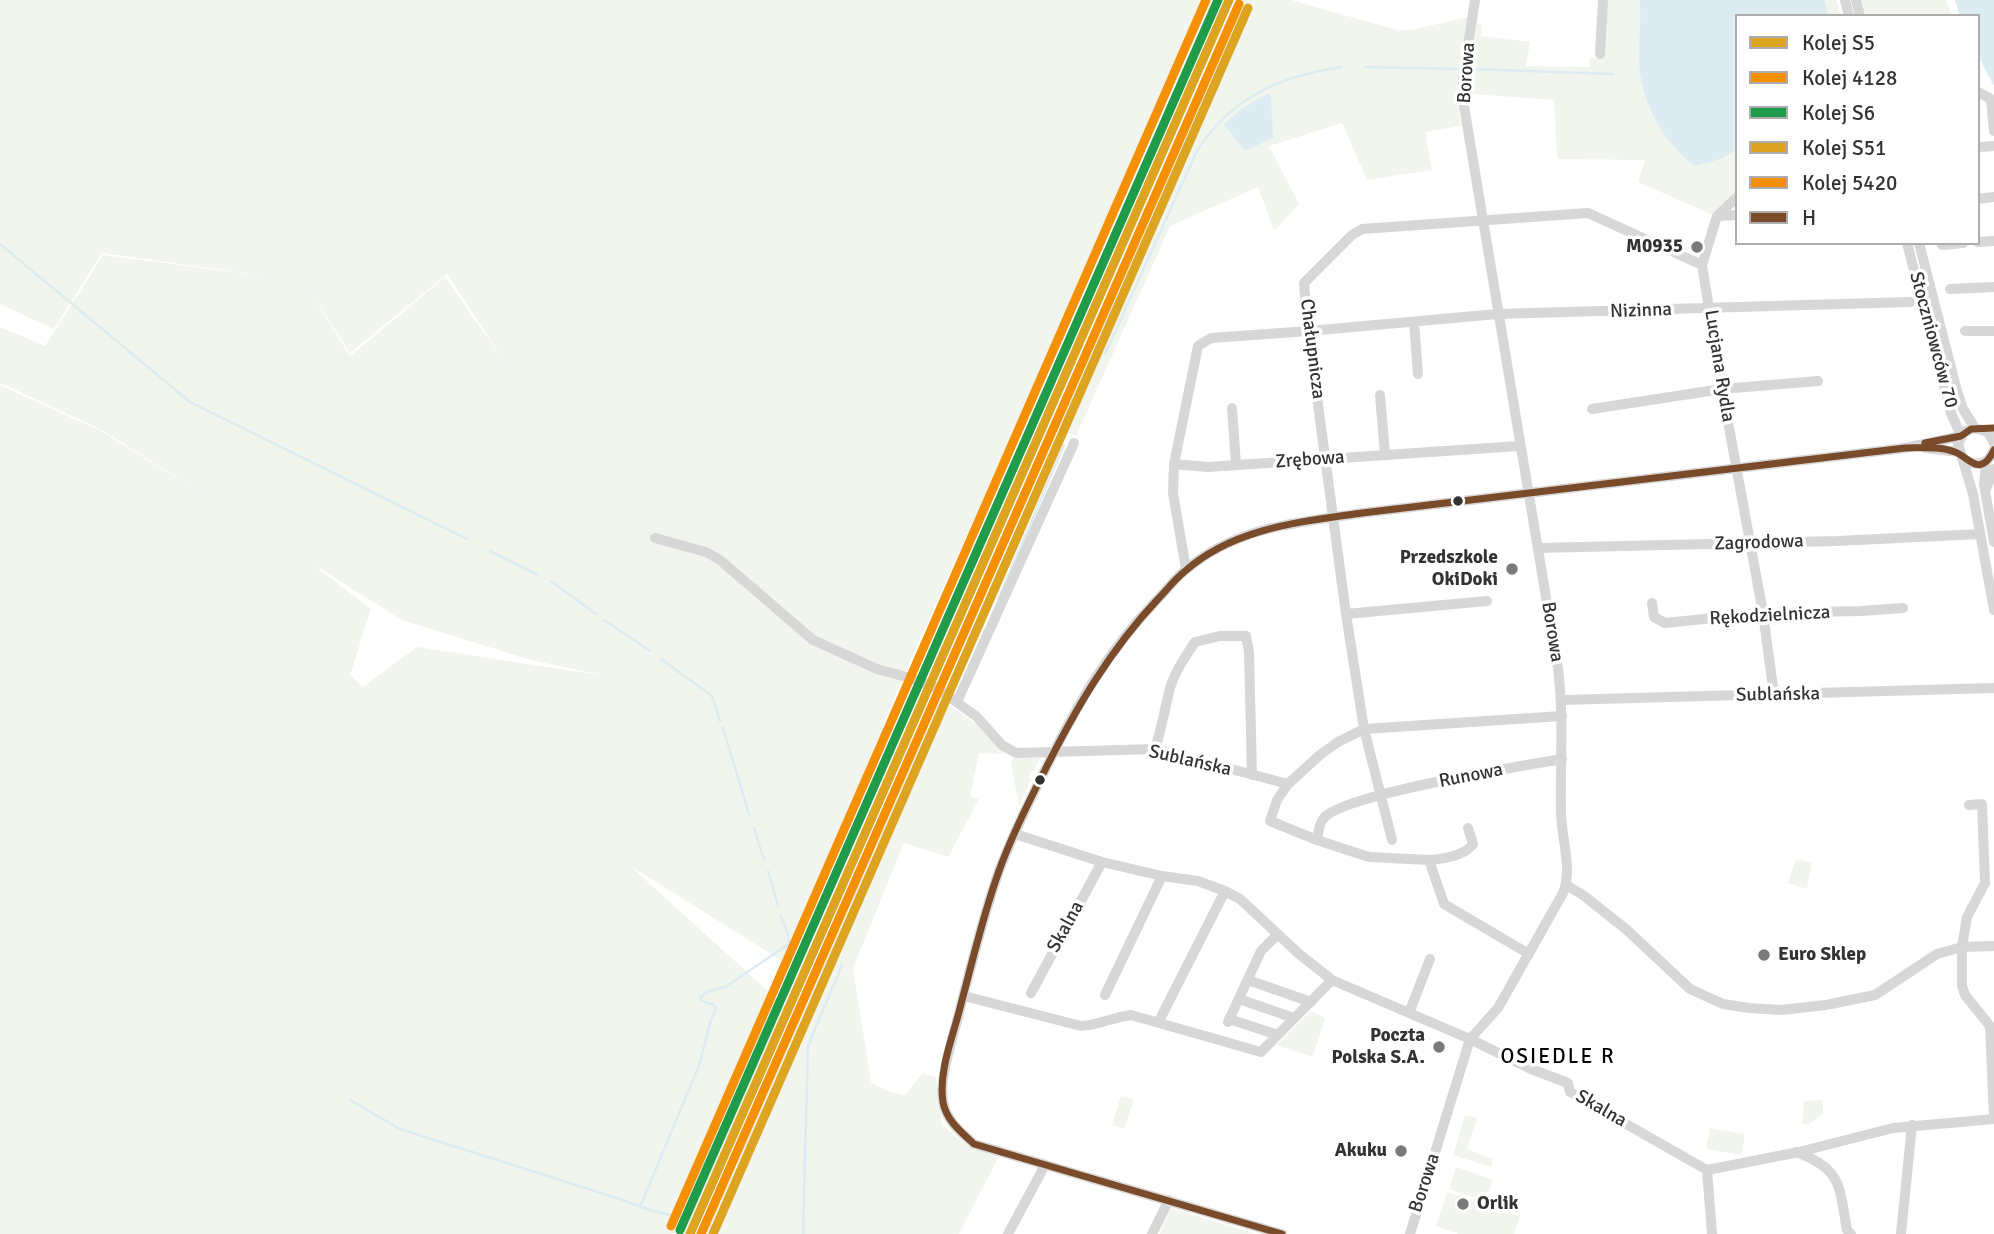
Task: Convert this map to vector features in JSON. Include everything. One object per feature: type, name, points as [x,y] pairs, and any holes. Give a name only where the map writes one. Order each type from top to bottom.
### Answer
[{"type":"street","name":"Borowa","points":[[1410,1234],[1470,1039],[1498,1008],[1566,885],[1561,812],[1562,700],[1463,93],[1475,0]]},
{"type":"street","points":[[1600,54],[1603,0]]},
{"type":"street","points":[[1980,93],[1991,99],[1994,131]]},
{"type":"street","points":[[1483,220],[1588,213],[1702,265],[1717,216],[1735,199]]},
{"type":"street","points":[[1717,216],[1735,215]]},
{"type":"street","name":"Chałupnicza","points":[[1364,729],[1333,518],[1304,283],[1352,235],[1362,229],[1483,220]]},
{"type":"street","name":"Stoczniowców 70","points":[[1909,245],[1951,413],[1961,436]]},
{"type":"street","name":"Stoczniowców 70","points":[[1920,245],[1963,409],[1985,429],[1994,443]]},
{"type":"street","name":"Lucjana Rydla","points":[[1702,265],[1721,389],[1763,612],[1774,695]]},
{"type":"street","points":[[1950,289],[1994,287]]},
{"type":"street","name":"Nizinna","points":[[1186,569],[1173,493],[1174,464],[1198,346],[1207,339],[1497,314],[1910,302]]},
{"type":"street","points":[[1414,322],[1418,374]]},
{"type":"street","points":[[1965,331],[1994,331]]},
{"type":"street","points":[[1592,409],[1721,389],[1818,381]]},
{"type":"street","points":[[1380,395],[1385,455]]},
{"type":"street","points":[[1232,408],[1236,465]]},
{"type":"street","points":[[1938,441],[1951,430],[1951,413]]},
{"type":"street","points":[[1282,1234],[974,1143],[953,1125],[946,1112],[943,1087],[976,941],[1000,870],[1085,691],[1129,629],[1186,569],[1208,553],[1251,532],[1333,518],[1905,447],[1985,429]]},
{"type":"street","points":[[1961,436],[1958,444],[1980,534],[1994,610]]},
{"type":"street","points":[[957,702],[1074,443]]},
{"type":"street","name":"Zrębowa","points":[[1174,464],[1208,467],[1519,446]]},
{"type":"street","points":[[1905,447],[1932,448],[1961,456],[1974,464],[1990,465]]},
{"type":"street","points":[[1994,450],[1985,492],[1994,542]]},
{"type":"street","name":"Zagrodowa","points":[[1538,548],[1980,534]]},
{"type":"street","name":"Sublańska","points":[[655,538],[706,552],[720,560],[813,640],[877,669],[930,685],[976,716],[1009,751],[1155,749],[1289,784]]},
{"type":"street","points":[[1346,614],[1487,601]]},
{"type":"street","name":"Rękodzielnicza","points":[[1652,603],[1654,617],[1665,624],[1763,612],[1903,608]]},
{"type":"street","points":[[1155,749],[1171,686],[1179,666],[1195,642],[1220,636],[1246,636],[1252,775]]},
{"type":"street","name":"Sublańska","points":[[1562,700],[1994,688]]},
{"type":"street","points":[[1468,828],[1473,845],[1470,849],[1438,860],[1429,860],[1369,857],[1270,821],[1277,800],[1289,784],[1329,748],[1364,729],[1562,716]]},
{"type":"street","points":[[1364,729],[1392,840]]},
{"type":"street","name":"Runowa","points":[[1317,840],[1323,820],[1334,812],[1381,794],[1562,759]]},
{"type":"street","points":[[1712,1234],[1703,1188],[1707,1170],[1912,1125],[1994,1118],[1990,1026],[1963,990],[1962,947],[1967,918],[1985,883],[1982,804],[1969,805]]},
{"type":"street","name":"Skalna","points":[[1015,834],[1102,862],[1198,881],[1225,891],[1240,899],[1275,933],[1332,980],[1568,1083],[1570,1092],[1707,1170]]},
{"type":"street","points":[[1429,860],[1444,904],[1529,954]]},
{"type":"street","name":"Skalna","points":[[1031,993],[1102,862]]},
{"type":"street","points":[[1105,995],[1162,876]]},
{"type":"street","points":[[1566,885],[1627,930],[1698,994],[1723,1004],[1749,1008],[1781,1010],[1826,1005],[1875,995],[1937,954],[1962,947],[1994,946]]},
{"type":"street","points":[[1159,1021],[1225,891]]},
{"type":"street","points":[[1275,933],[1261,951],[1229,1020],[1278,1035]]},
{"type":"street","points":[[1409,1013],[1430,960]]},
{"type":"street","points":[[1248,980],[1311,1002]]},
{"type":"street","points":[[964,996],[1068,1025],[1092,1026],[1117,1016],[1131,1015],[1261,1052],[1332,980]]},
{"type":"street","points":[[1239,999],[1294,1018]]},
{"type":"street","points":[[1901,1234],[1912,1125]]},
{"type":"street","points":[[1796,1152],[1819,1162],[1833,1174],[1839,1185],[1847,1230],[1851,1234]]},
{"type":"street","points":[[1008,1234],[1045,1165]]},
{"type":"street","points":[[1152,1234],[1169,1200]]},
{"type":"shaded area","points":[[0,0],[1218,0],[1212,13],[1204,10],[900,683],[787,964],[629,865],[787,1006],[687,1234],[0,1234],[0,385],[101,431],[217,503],[102,430],[0,383],[0,327],[45,346],[103,255],[288,279],[102,253],[54,329],[0,304]],"holes":[[[447,274],[509,368],[445,277],[350,356],[303,281],[350,353]],[[311,563],[402,620],[531,660],[606,676],[417,647],[363,687],[350,675],[371,609]]]},
{"type":"shaded area","points":[[1242,0],[1291,0],[1397,30],[1411,30],[1468,17],[1458,103],[1461,126],[1425,132],[1432,170],[1367,180],[1342,123],[1269,146],[1299,204],[1274,231],[1258,187],[1170,226],[1076,436],[1055,427]]},
{"type":"shaded area","points":[[1604,0],[1836,0],[1840,14],[1735,14],[1735,193],[1713,215],[1638,182],[1645,160],[1557,159],[1554,100],[1473,94],[1473,101],[1467,101],[1468,72],[1477,24],[1482,25],[1481,36],[1530,42],[1526,66],[1589,67],[1590,58],[1600,59]]},
{"type":"shaded area","points":[[1640,0],[1824,0],[1828,14],[1735,14],[1735,150],[1721,159],[1695,166],[1673,145],[1655,119],[1644,90],[1639,60]]},
{"type":"shaded area","points":[[1861,0],[1946,0],[1951,14],[1864,14]]},
{"type":"shaded area","points":[[1955,0],[1994,0],[1994,86],[1980,60],[1980,14],[1959,14]]},
{"type":"shaded area","points":[[1267,94],[1271,96],[1273,138],[1245,151],[1224,125],[1241,109]]},
{"type":"shaded area","points":[[939,698],[986,731],[1005,754],[979,753],[970,797],[979,799],[948,857],[904,843],[853,968],[871,1082],[887,1091],[905,1095],[923,1073],[936,1077],[942,1125],[968,1146],[998,1158],[959,1234],[706,1234],[728,1177]]},
{"type":"shaded area","points":[[1014,758],[1040,758],[1028,777],[1031,779],[1019,806],[1011,763]]},
{"type":"shaded area","points":[[1796,859],[1812,863],[1807,889],[1788,883]]},
{"type":"shaded area","points":[[1311,1011],[1325,1018],[1313,1057],[1277,1045]]},
{"type":"shaded area","points":[[1121,1096],[1134,1099],[1124,1129],[1112,1125]]},
{"type":"shaded area","points":[[1823,1100],[1823,1114],[1809,1124],[1802,1124],[1804,1101]]},
{"type":"shaded area","points":[[1465,1115],[1477,1118],[1467,1149],[1493,1159],[1491,1167],[1453,1155]]},
{"type":"shaded area","points":[[1710,1128],[1745,1134],[1742,1155],[1706,1149]]},
{"type":"shaded area","points":[[1456,1167],[1493,1180],[1485,1201],[1449,1189]]},
{"type":"shaded area","name":"Orlik","points":[[1447,1192],[1520,1216],[1514,1234],[1459,1234],[1436,1226]]},
{"type":"shaded area","points":[[1171,1208],[1256,1234],[1160,1234]]},
{"type":"waterway","points":[[1105,354],[1196,153],[1209,134],[1240,104],[1258,93],[1298,76],[1342,67]]},
{"type":"waterway","points":[[1366,67],[1460,69]]},
{"type":"waterway","points":[[1472,69],[1613,74]]},
{"type":"waterway","points":[[0,244],[190,402],[467,539]]},
{"type":"waterway","points":[[998,600],[1064,445]]},
{"type":"waterway","points":[[490,551],[538,575]]},
{"type":"waterway","points":[[551,581],[596,614]]},
{"type":"waterway","points":[[604,620],[650,651]]},
{"type":"waterway","points":[[661,659],[712,696],[720,721]]},
{"type":"waterway","points":[[723,728],[749,814]]},
{"type":"waterway","points":[[754,828],[764,860]]},
{"type":"waterway","points":[[768,871],[778,906]]},
{"type":"waterway","points":[[640,1207],[700,1063],[716,1008],[700,998],[706,992],[725,987],[789,944],[781,916]]},
{"type":"waterway","points":[[803,1234],[808,1046],[842,965]]},
{"type":"waterway","points":[[350,1100],[400,1129],[648,1209],[691,1218]]},
{"type":"waterway","points":[[706,1224],[718,1234]]},
{"type":"rail line","name":"5420","points":[[671,1226],[1206,0]]},
{"type":"rail line","name":"S6","points":[[680,1230],[1218,0]]},
{"type":"rail line","name":"S5","points":[[690,1234],[1229,0]]},
{"type":"rail line","name":"4128","points":[[701,1234],[1239,4]]},
{"type":"rail line","name":"S51","points":[[713,1234],[1248,8]]},
{"type":"transit line","name":"H","points":[[1925,443],[1961,436],[1971,429],[1994,428]]},
{"type":"transit line","name":"H","points":[[1282,1234],[974,1144],[951,1120],[943,1102],[943,1078],[948,1053],[988,904],[1020,820],[1057,747],[1109,659],[1177,578],[1203,557],[1245,536],[1314,520],[1905,448],[1949,450],[1979,465],[1989,459],[1994,450]]},
{"type":"place","name":"M0935","points":[[1697,247]]},
{"type":"place","name":"Przedszkole OkiDoki","points":[[1512,569]]},
{"type":"place","name":"Euro Sklep","points":[[1764,955]]},
{"type":"place","name":"Poczta Polska S.A.","points":[[1439,1047]]},
{"type":"place","name":"Akuku","points":[[1401,1151]]},
{"type":"place","name":"Orlik","points":[[1463,1204]]},
{"type":"district","name":"OSIEDLE R","points":[[1558,1057]]}]
